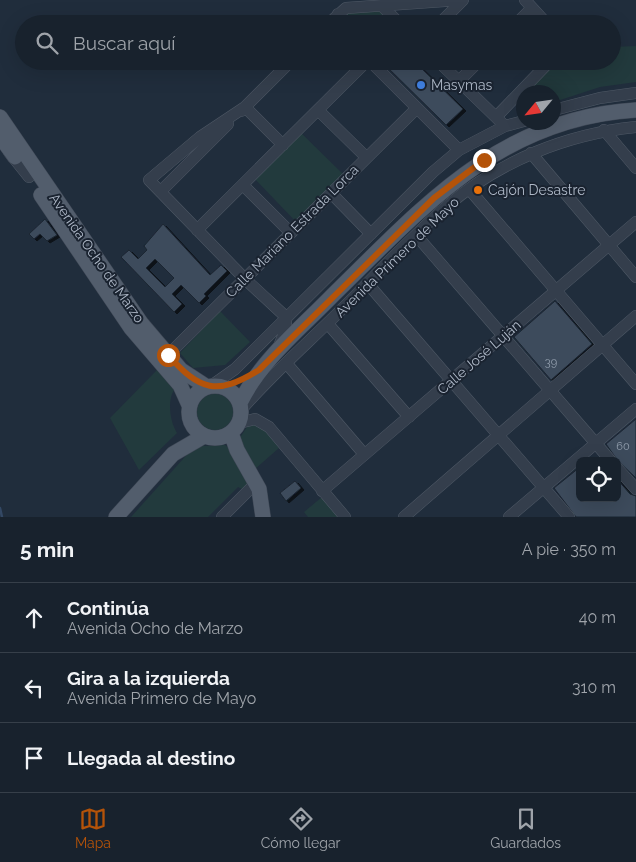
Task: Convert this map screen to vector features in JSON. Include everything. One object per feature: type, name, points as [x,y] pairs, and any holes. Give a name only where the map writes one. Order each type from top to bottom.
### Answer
[{"type":"main road","name":"Avenida Primero de Mayo","points":[[213,386],[238,382],[259,370],[420,210],[467,171],[497,153],[543,131],[595,116],[636,110]]},
{"type":"main road","name":"Avenida Ocho de Marzo","points":[[0,117],[108,278],[141,323],[186,374],[213,386]]},
{"type":"main road","name":"Avenida Ocho de Marzo","points":[[0,136],[131,328],[180,385],[189,406]]},
{"type":"main road","name":"Avenida Primero de Mayo","points":[[235,422],[259,370]]},
{"type":"main road","points":[[204,436],[198,433],[190,421],[189,406],[194,396],[213,386],[229,390],[235,422],[237,450],[256,483],[264,517]]},
{"type":"main road","points":[[116,517],[173,454],[190,421]]},
{"type":"main road","points":[[173,454],[204,436],[235,422]]},
{"type":"street","points":[[338,15],[346,8],[459,0]]},
{"type":"street","points":[[448,15],[463,0]]},
{"type":"street","points":[[522,15],[529,4],[539,15]]},
{"type":"street","points":[[382,6],[391,15]]},
{"type":"street","points":[[161,191],[282,70]]},
{"type":"street","points":[[197,230],[360,70]]},
{"type":"street","points":[[378,70],[460,150]]},
{"type":"street","points":[[447,70],[505,126]]},
{"type":"street","points":[[459,82],[470,70]]},
{"type":"street","points":[[496,117],[541,70]]},
{"type":"street","points":[[561,108],[600,98],[636,93]]},
{"type":"street","points":[[245,107],[283,145]]},
{"type":"street","points":[[245,107],[200,137],[149,180],[245,279],[286,317],[286,329],[278,350]]},
{"type":"street","name":"Calle Mariano Estrada Lorca","points":[[168,355],[417,108]]},
{"type":"street","points":[[318,110],[366,157]]},
{"type":"street","points":[[213,386],[235,369],[433,172],[460,150],[505,126],[516,123]]},
{"type":"street","name":"Avenida Primero de Mayo","points":[[235,422],[287,364],[416,235],[469,189],[532,153],[604,130],[636,127]]},
{"type":"street","points":[[604,130],[636,168]]},
{"type":"street","points":[[0,141],[29,177]]},
{"type":"street","points":[[532,153],[636,277]]},
{"type":"street","points":[[243,185],[291,233]]},
{"type":"street","points":[[469,189],[636,384]]},
{"type":"street","points":[[331,193],[371,234]]},
{"type":"street","name":"Calle José Luján","points":[[322,490],[504,337],[636,222]]},
{"type":"street","points":[[416,235],[608,457]]},
{"type":"street","points":[[368,284],[569,517]]},
{"type":"street","points":[[404,517],[636,316]]},
{"type":"street","points":[[328,324],[409,417]]},
{"type":"street","points":[[287,364],[364,454]]},
{"type":"street","points":[[509,517],[636,409]]},
{"type":"street","points":[[235,422],[255,419],[263,422],[345,517]]},
{"type":"street","points":[[621,472],[636,489]]},
{"type":"street","points":[[222,517],[256,483]]},
{"type":"green space","points":[[382,6],[391,15],[346,15],[346,8]]},
{"type":"green space","points":[[636,46],[636,82],[600,87],[561,100],[561,85],[535,85],[549,70],[621,70],[621,47]]},
{"type":"green space","points":[[298,130],[346,177],[299,225],[252,176]]},
{"type":"green space","points":[[220,311],[250,342],[225,365],[193,368],[180,353]]},
{"type":"green space","points":[[157,370],[174,390],[170,412],[177,433],[139,470],[110,418]]},
{"type":"green space","points":[[215,394],[228,399],[233,412],[228,425],[215,430],[202,425],[197,412],[202,399]]},
{"type":"green space","points":[[258,422],[279,448],[255,469],[239,439],[249,424]]},
{"type":"green space","points":[[225,445],[231,450],[249,483],[244,490],[238,487],[208,517],[131,517],[192,449],[203,446]]},
{"type":"green space","points":[[322,497],[338,517],[308,517],[304,512]]},
{"type":"building","name":"Masymas","points":[[390,70],[423,70],[463,109],[446,125]]},
{"type":"building","points":[[45,219],[57,235],[47,241],[40,234],[34,239],[29,234]]},
{"type":"building","points":[[163,224],[210,275],[221,265],[227,271],[204,294],[206,296],[199,303],[181,285],[172,294],[182,304],[174,312],[121,257],[129,250],[138,259],[147,250],[144,246]],"holes":[[[155,259],[174,278],[165,287],[146,268]]]},
{"type":"building","points":[[555,301],[592,344],[551,380],[514,337]]},
{"type":"building","points":[[636,419],[636,478],[621,464],[621,457],[615,457],[606,444]]},
{"type":"building","points":[[576,470],[576,502],[621,502],[621,484],[630,494],[636,496],[636,517],[576,517],[554,488]]},
{"type":"building","points":[[295,481],[301,488],[286,501],[280,493]]},
{"type":"waterway","points":[[0,508],[2,517]]},
{"type":"place","name":"Masymas","points":[[421,85]]},
{"type":"place","name":"Cajón Desastre","points":[[478,190]]},
{"type":"route","points":[[168,355],[181,370],[207,387],[238,382],[259,370],[385,244],[450,183],[484,160]]}]
